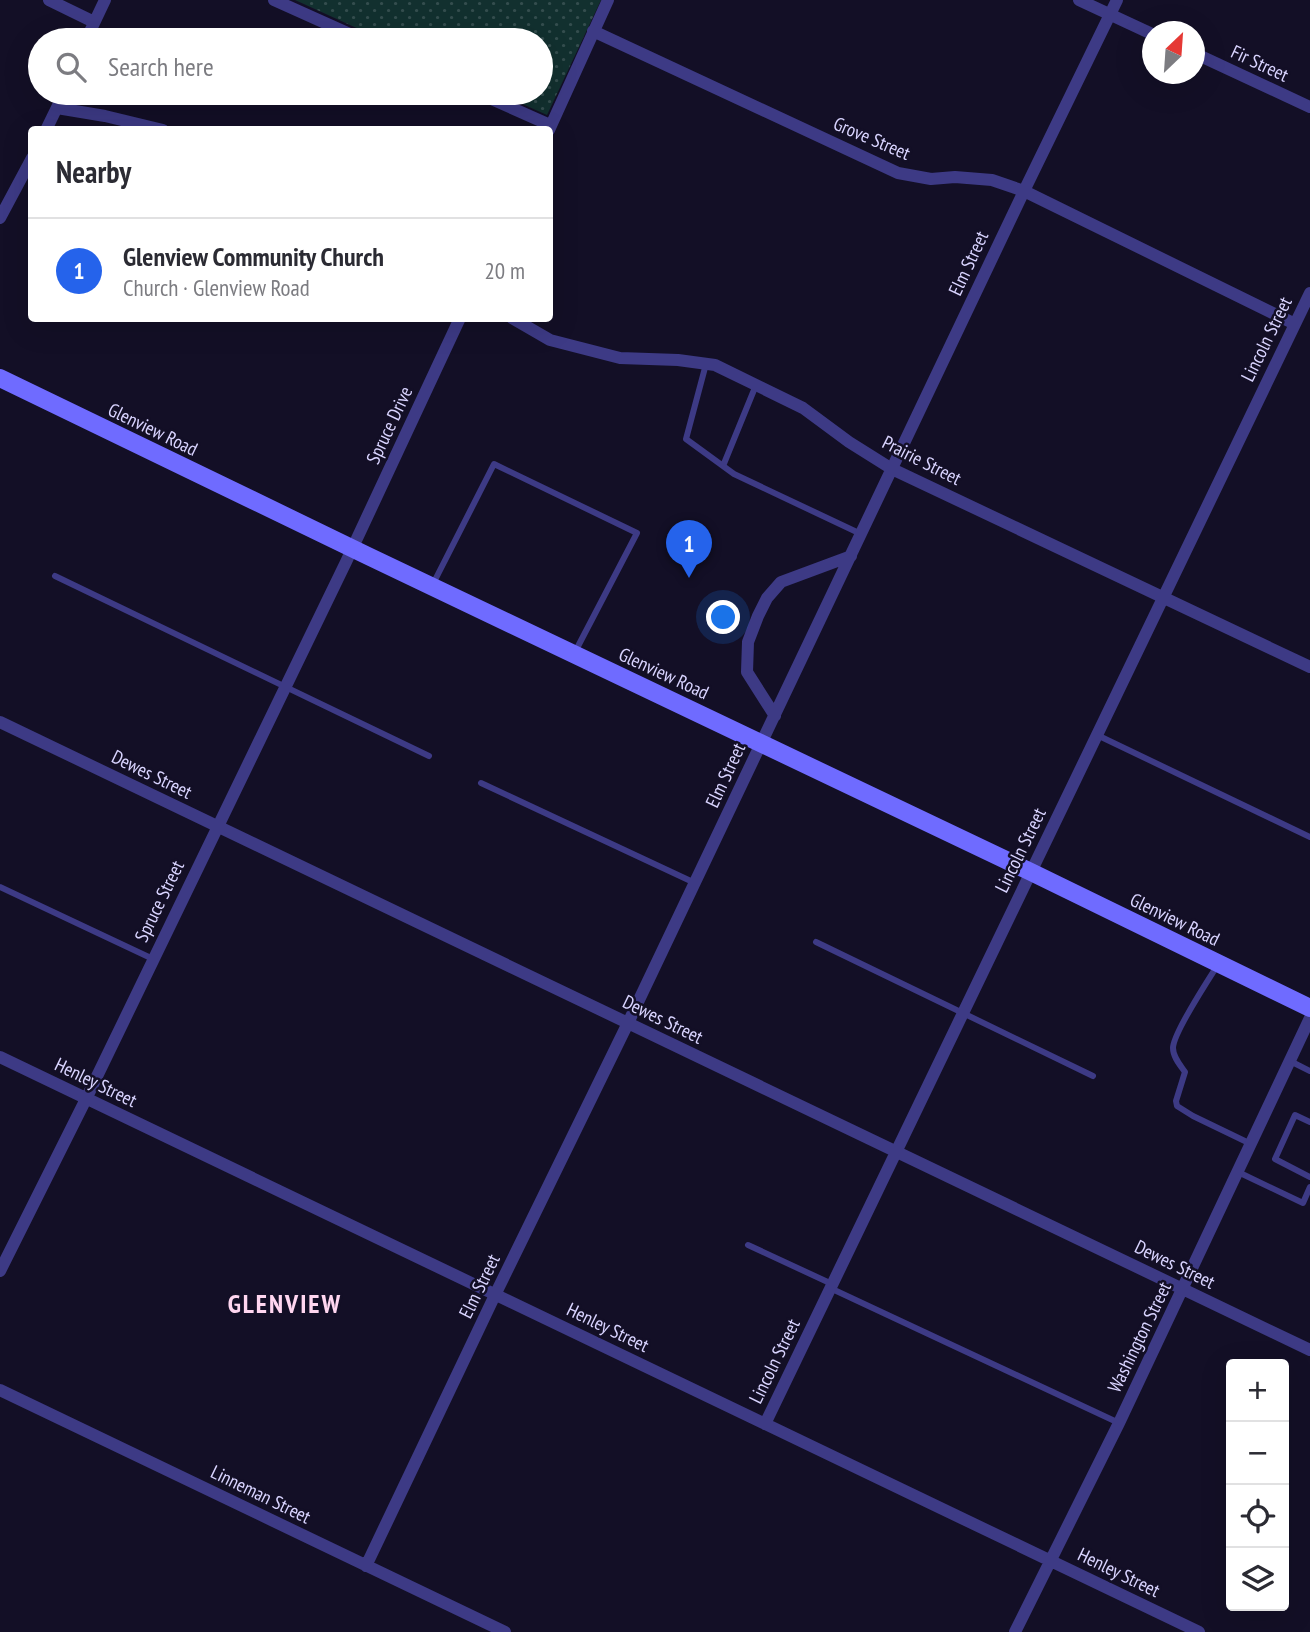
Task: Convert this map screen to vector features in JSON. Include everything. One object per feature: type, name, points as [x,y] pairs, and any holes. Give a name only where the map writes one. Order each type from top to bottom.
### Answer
[{"type":"main road","name":"Glenview Road","points":[[0,378],[1310,1008]]},
{"type":"street","points":[[49,0],[94,22]]},
{"type":"street","points":[[91,28],[105,0]]},
{"type":"street","points":[[274,0],[336,28]]},
{"type":"street","points":[[550,126],[608,0]]},
{"type":"street","points":[[1079,0],[1142,29]]},
{"type":"street","name":"Elm Street","points":[[366,1566],[1117,0]]},
{"type":"street","name":"Grove Street","points":[[593,31],[898,173],[931,179],[955,177],[992,180],[1024,191],[1294,324]]},
{"type":"street","name":"Fir Street","points":[[1205,58],[1310,107]]},
{"type":"street","points":[[48,126],[58,105]]},
{"type":"street","points":[[503,105],[548,126]]},
{"type":"street","points":[[57,108],[146,126]]},
{"type":"street","points":[[0,218],[28,166]]},
{"type":"street","name":"Lincoln Street","points":[[765,1424],[1310,293]]},
{"type":"street","name":"Spruce Drive","points":[[352,548],[458,322]]},
{"type":"street","name":"Prairie Street","points":[[519,322],[550,340],[620,358],[678,360],[715,365],[803,408],[892,469],[1309,663]]},
{"type":"street","name":"Spruce Street","points":[[0,1271],[352,548]]},
{"type":"street","points":[[775,716],[747,672],[748,642],[758,616],[767,598],[781,582],[850,556]]},
{"type":"street","name":"Dewes Street","points":[[0,722],[1310,1350]]},
{"type":"street","name":"Washington Street","points":[[1015,1632],[1119,1423],[1310,1018]]},
{"type":"street","name":"Henley Street","points":[[0,1057],[1199,1632]]},
{"type":"street","name":"Linneman Street","points":[[0,1390],[505,1632]]},
{"type":"lane","points":[[706,364],[686,439],[734,474],[861,534]]},
{"type":"lane","points":[[723,466],[756,385]]},
{"type":"lane","points":[[432,586],[494,464],[637,533],[574,654]]},
{"type":"lane","points":[[55,576],[429,756]]},
{"type":"lane","points":[[1097,735],[1310,837]]},
{"type":"lane","points":[[481,783],[695,883]]},
{"type":"lane","points":[[0,887],[153,959]]},
{"type":"lane","points":[[816,942],[1093,1076]]},
{"type":"lane","points":[[1218,963],[1174,1043],[1173,1051],[1185,1072],[1176,1101],[1177,1106],[1193,1116],[1251,1144]]},
{"type":"lane","points":[[1290,1061],[1310,1071]]},
{"type":"lane","points":[[1310,1122],[1296,1115],[1275,1159],[1310,1177]]},
{"type":"lane","points":[[1238,1172],[1303,1203],[1310,1187]]},
{"type":"lane","points":[[748,1245],[1119,1423]]},
{"type":"green space","points":[[295,0],[601,0],[553,102],[553,28],[357,28]]},
{"type":"green space","points":[[525,105],[552,105],[547,115]]},
{"type":"place","name":"Glenview Community Church","points":[[689,578]]},
{"type":"district","name":"GLENVIEW","points":[[285,1304]]}]
